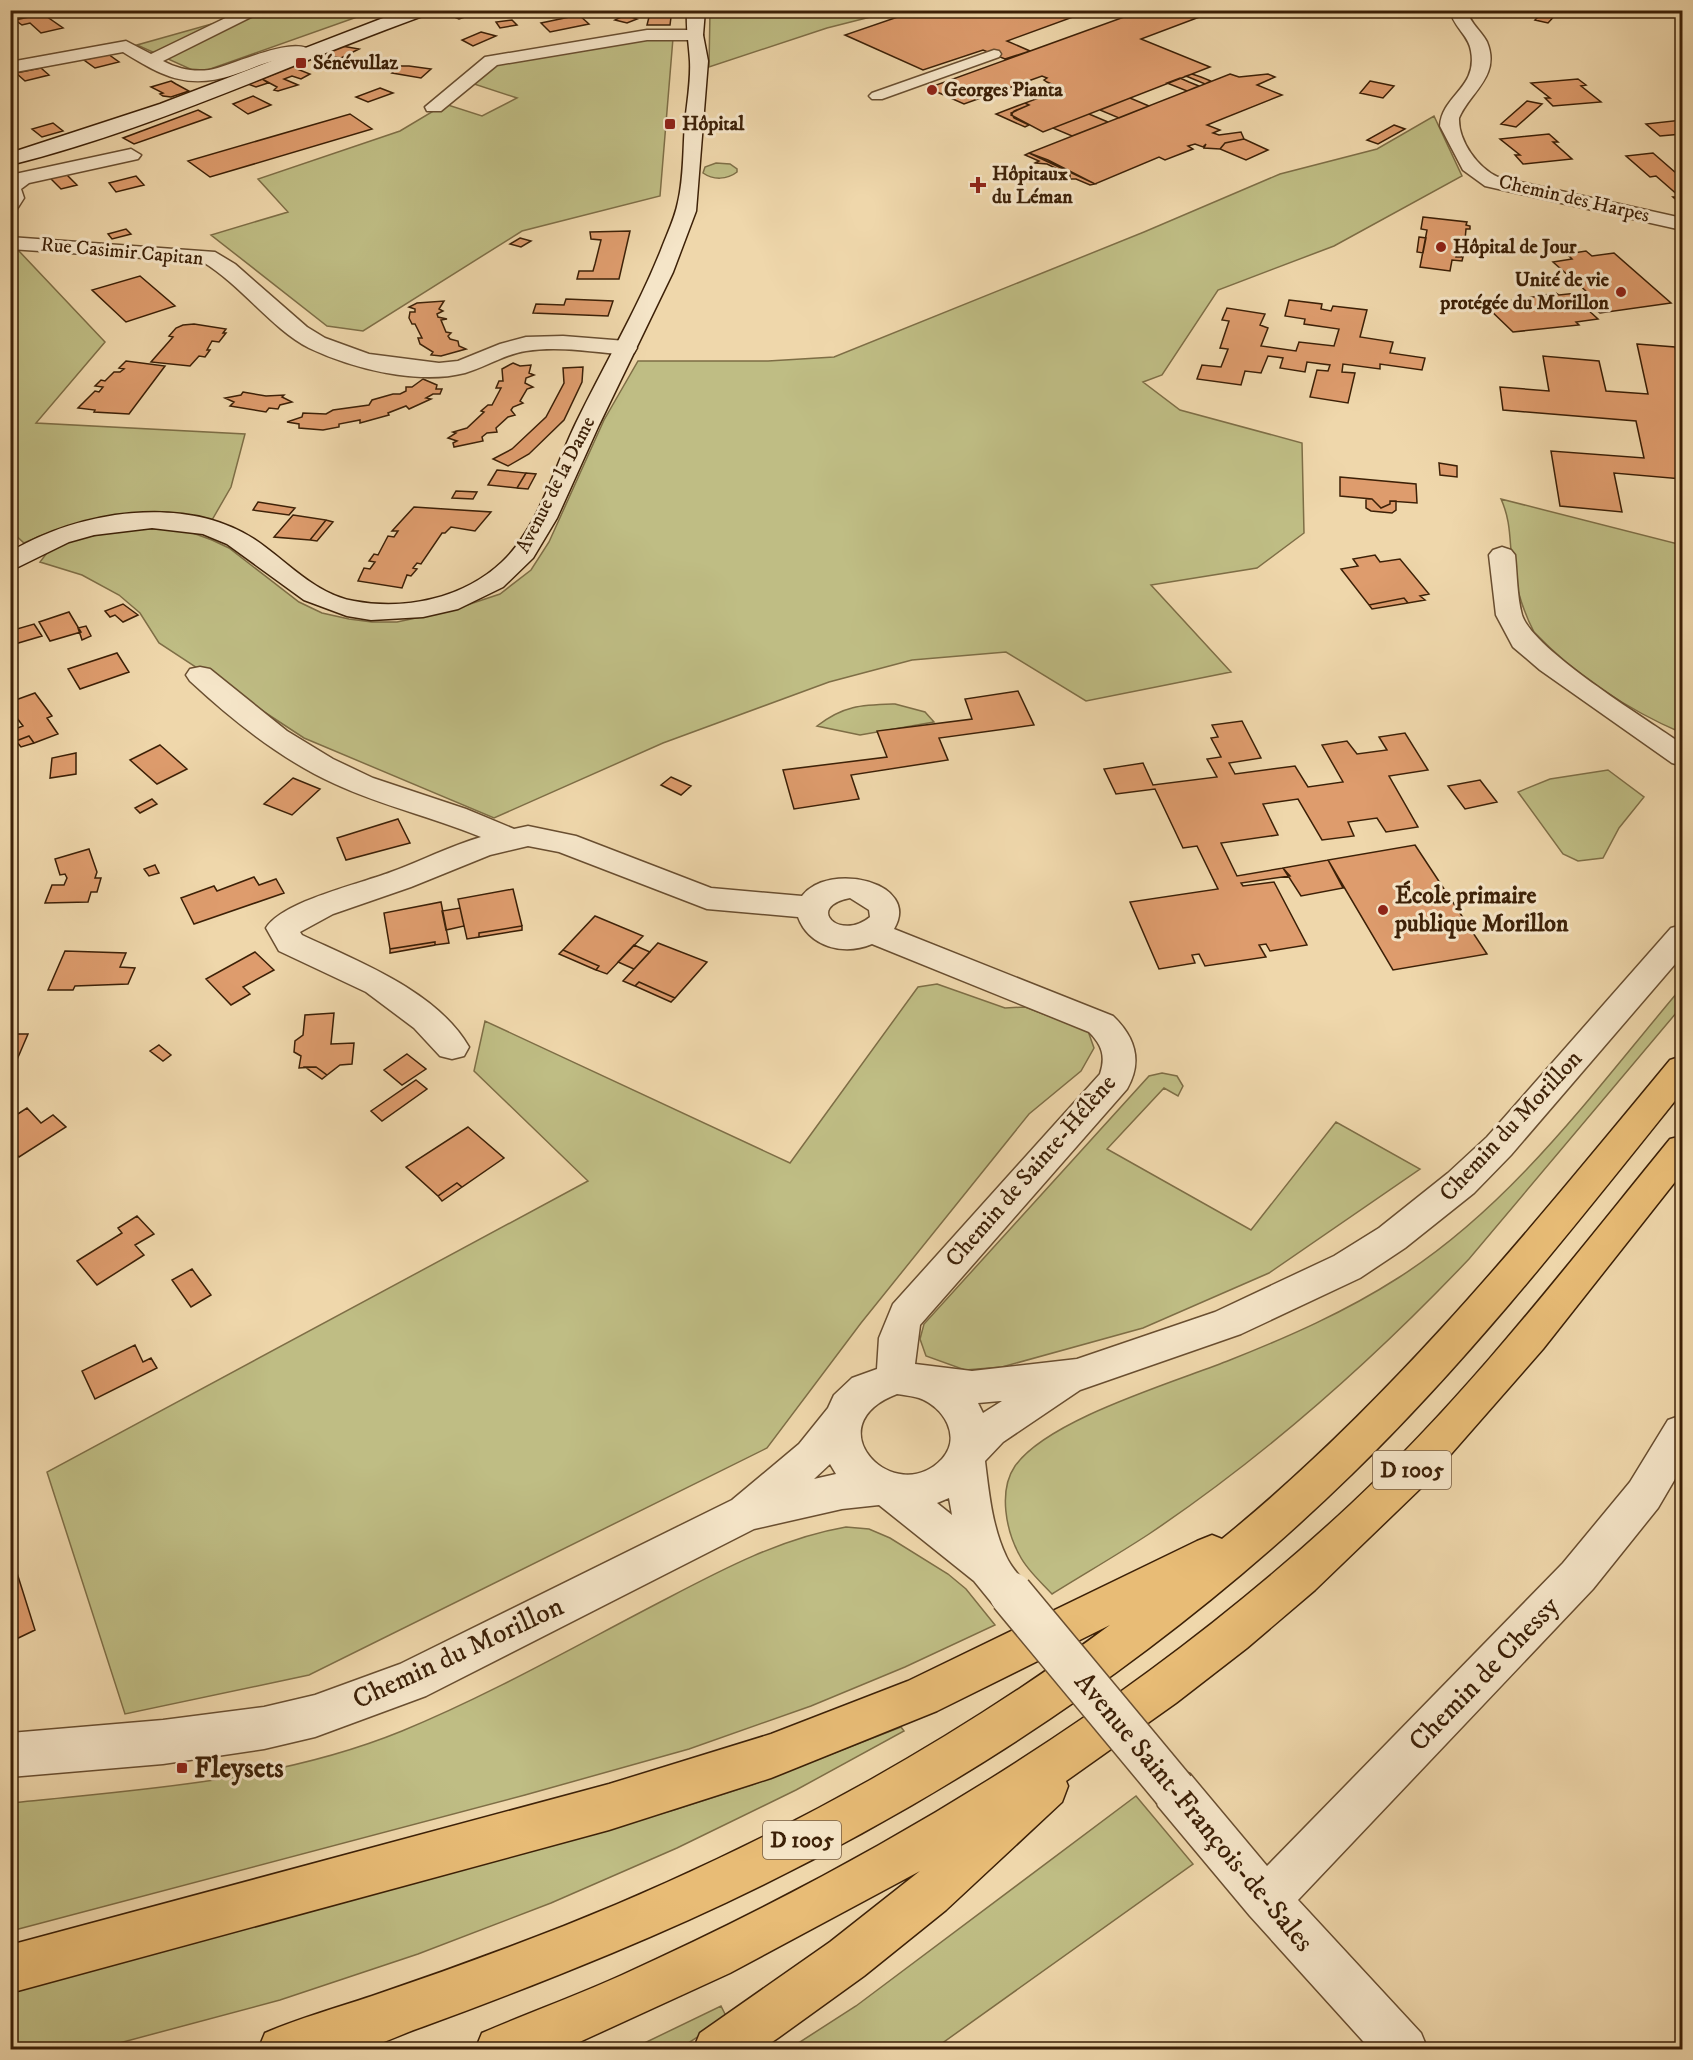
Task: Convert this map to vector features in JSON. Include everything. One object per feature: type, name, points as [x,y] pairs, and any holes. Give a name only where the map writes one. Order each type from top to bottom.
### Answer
[{"type":"highway","name":"D 1005","points":[[282,2049],[361,2025],[530,1963],[688,1897],[858,1812],[1005,1722],[1122,1642],[1267,1527],[1337,1463],[1453,1343],[1683,1069]]},
{"type":"highway","name":"D 1005","points":[[499,2049],[548,2032],[718,1954],[874,1874],[987,1808],[1092,1740],[1189,1668],[1279,1595],[1366,1516],[1471,1407],[1532,1337],[1683,1149]]},
{"type":"highway","points":[[10,1969],[609,1807],[771,1756],[922,1696],[1267,1527]]},
{"type":"highway","points":[[717,2049],[802,1992],[943,1882],[1025,1808],[1092,1740]]},
{"type":"street","points":[[152,60],[257,10]]},
{"type":"street","points":[[10,159],[75,140],[147,114],[422,10]]},
{"type":"street","name":"Avenue de la Dame","points":[[12,560],[48,542],[81,531],[134,522],[172,521],[209,528],[236,539],[316,596],[344,607],[377,611],[402,610],[458,598],[498,578],[521,556],[547,511],[660,279],[675,234],[672,200],[682,61],[694,35],[696,10]]},
{"type":"street","name":"Chemin des Harpes","points":[[1458,10],[1459,18],[1478,39],[1481,46],[1481,69],[1476,83],[1449,118],[1449,127],[1472,171],[1492,182],[1683,224]]},
{"type":"street","points":[[434,107],[491,61],[518,54],[647,35],[694,35]]},
{"type":"street","points":[[10,68],[126,45],[175,73],[202,76],[225,72],[274,52],[304,53]]},
{"type":"street","points":[[877,96],[994,54]]},
{"type":"street","points":[[10,152],[147,114]]},
{"type":"street","points":[[10,205],[14,198],[11,188],[22,178],[131,155]]},
{"type":"street","name":"Rue Casimir Capitan","points":[[10,243],[208,256],[228,268],[287,320],[294,331],[360,360],[382,365],[424,369],[455,368],[522,344],[547,342],[626,348]]},
{"type":"street","points":[[1502,555],[1509,615],[1523,641],[1550,664],[1683,757]]},
{"type":"street","points":[[200,675],[216,691],[298,751],[360,784],[481,824],[509,839]]},
{"type":"street","points":[[452,1047],[426,1020],[376,984],[290,943],[282,928],[322,906],[509,839],[528,836],[565,843],[706,898],[811,908]]},
{"type":"street","points":[[850,887],[863,890],[874,895],[884,911],[884,919],[872,932],[859,937],[843,938],[829,935],[818,928],[811,919],[811,908],[825,892],[850,887]]},
{"type":"street","name":"Chemin de Sainte-Hélène","points":[[872,932],[912,951],[1094,1021],[1112,1034],[1119,1044],[1121,1056],[1120,1068],[1115,1080],[906,1315],[900,1326],[896,1343],[896,1378]]},
{"type":"street","name":"Chemin du Morillon","points":[[933,1383],[962,1386],[1000,1385],[1077,1375],[1249,1315],[1347,1267],[1392,1238],[1438,1203],[1499,1146],[1683,936]]},
{"type":"street","name":"Chemin du Morillon","points":[[967,1455],[1005,1419],[1077,1375]]},
{"type":"street","points":[[896,1378],[933,1383],[957,1400],[964,1411],[970,1437],[967,1455],[950,1477],[928,1488],[915,1491],[884,1488],[867,1481],[849,1464],[840,1442],[841,1420],[857,1394],[875,1383],[896,1378]]},
{"type":"street","name":"Chemin du Morillon","points":[[10,1755],[214,1737],[264,1728],[334,1709],[411,1681],[746,1513],[813,1456],[841,1420]]},
{"type":"street","name":"Chemin de Chessy","points":[[1266,1900],[1578,1576],[1644,1495],[1683,1432]]},
{"type":"street","name":"Avenue Saint-François-de-Sales","points":[[967,1455],[970,1507],[1000,1581]]},
{"type":"street","name":"Chemin du Morillon","points":[[746,1513],[842,1491],[884,1488]]},
{"type":"street","name":"Avenue Saint-François-de-Sales","points":[[884,1488],[1000,1581],[1266,1900],[1404,2049]]},
{"type":"shaded area","points":[[710,10],[894,11],[827,28],[709,67]]},
{"type":"shaded area","points":[[258,11],[374,11],[199,73],[137,45]]},
{"type":"shaded area","points":[[652,38],[673,38],[660,196],[522,231],[363,331],[327,326],[211,235],[288,212],[258,179],[400,131],[445,104],[482,116],[517,98],[471,83],[488,68],[508,60]]},
{"type":"shaded area","points":[[1434,116],[1462,176],[1334,246],[1218,290],[1162,375],[1143,382],[1180,410],[1302,443],[1304,533],[1257,568],[1151,585],[1231,672],[1086,701],[1006,652],[912,660],[829,682],[663,743],[494,818],[304,738],[159,643],[140,613],[119,595],[82,575],[40,562],[49,550],[80,538],[133,529],[190,532],[229,548],[299,602],[322,613],[372,622],[397,622],[449,611],[500,594],[531,570],[549,542],[604,420],[638,361],[768,361],[834,357],[1144,232],[1280,174],[1377,149]]},
{"type":"shaded area","points":[[716,163],[730,164],[737,169],[737,172],[729,177],[720,178],[703,173],[705,167]]},
{"type":"shaded area","points":[[10,249],[18,250],[105,342],[36,423],[245,434],[231,487],[212,520],[164,515],[116,517],[69,526],[24,543],[11,531]]},
{"type":"shaded area","points":[[1501,499],[1682,545],[1682,733],[1642,714],[1603,690],[1567,663],[1534,632],[1524,609],[1513,569],[1509,525]]},
{"type":"shaded area","points":[[895,704],[925,712],[934,722],[860,735],[817,726],[845,710]]},
{"type":"shaded area","points":[[1608,770],[1644,797],[1619,828],[1603,858],[1578,861],[1563,854],[1518,792],[1550,779]]},
{"type":"shaded area","points":[[937,984],[1005,1008],[1025,1007],[1088,1031],[1094,1048],[1081,1071],[1029,1114],[861,1323],[767,1448],[309,1675],[125,1714],[47,1472],[588,1181],[474,1071],[485,1021],[790,1163],[918,987]]},
{"type":"shaded area","points":[[1682,987],[1682,1006],[1469,1259],[1356,1370],[1234,1472],[1137,1542],[1052,1594],[1034,1576],[1015,1546],[1008,1523],[1005,1499],[1010,1476],[1015,1466],[1031,1449],[1055,1433],[1114,1404],[1230,1360],[1316,1323],[1358,1302],[1440,1249],[1479,1216],[1550,1144]]},
{"type":"shaded area","points":[[1162,1073],[1177,1076],[1183,1086],[1178,1096],[1164,1088],[1107,1149],[1251,1230],[1336,1122],[1420,1169],[1269,1273],[1143,1328],[1002,1367],[965,1370],[926,1356],[920,1339],[924,1324],[1149,1076]]},
{"type":"shaded area","points":[[846,1527],[869,1529],[890,1538],[948,1574],[966,1589],[995,1625],[905,1667],[811,1706],[689,1749],[525,1795],[11,1931],[11,1803],[209,1781],[307,1762],[355,1748],[436,1717],[753,1556],[799,1539]]},
{"type":"shaded area","points":[[901,1727],[904,1731],[796,1790],[677,1848],[551,1903],[418,1954],[280,2000],[97,2049],[11,2050],[11,1989],[674,1810],[752,1785]]},
{"type":"shaded area","points":[[1136,1796],[1193,1864],[934,2049],[789,2049],[856,2006]]},
{"type":"shaded area","points":[[721,2006],[727,2018],[679,2049],[630,2050]]},
{"type":"building","points":[[135,10],[166,10],[143,16]]},
{"type":"building","points":[[461,10],[483,11],[459,19],[449,15]]},
{"type":"building","points":[[918,10],[1056,10],[1073,17],[1007,41],[1030,51],[1005,59],[983,50],[923,70],[845,35]]},
{"type":"building","points":[[1133,10],[1218,10],[1141,39],[1210,67],[1043,132],[1011,115],[1014,111],[1029,105],[1025,103],[1063,89],[1047,82],[1044,80],[1047,78],[1042,76],[964,104],[928,88],[1138,12]]},
{"type":"building","points":[[1545,10],[1560,10],[1548,23],[1535,20]]},
{"type":"building","points":[[43,14],[63,28],[41,33],[30,23],[22,25],[15,20]]},
{"type":"building","points":[[579,15],[589,24],[550,32],[541,23]]},
{"type":"building","points":[[625,15],[637,19],[627,23],[615,20]]},
{"type":"building","points":[[649,17],[671,17],[670,25],[647,25]]},
{"type":"building","points":[[512,20],[517,25],[500,28],[496,22]]},
{"type":"building","points":[[481,32],[496,36],[473,46],[462,40]]},
{"type":"building","points":[[342,46],[359,49],[341,58],[321,55]]},
{"type":"building","points":[[108,54],[119,62],[95,68],[84,60]]},
{"type":"building","points":[[298,64],[304,66],[297,69],[310,74],[301,79],[292,76],[284,79],[298,85],[278,91],[274,90],[277,87],[262,79]]},
{"type":"building","points":[[401,66],[431,69],[421,78],[392,73]]},
{"type":"building","points":[[41,68],[49,75],[25,81],[16,73]]},
{"type":"building","points":[[1192,74],[1211,81],[1205,84],[1186,76]]},
{"type":"building","points":[[1230,74],[1239,77],[1268,74],[1275,77],[1257,85],[1282,95],[1207,125],[1220,130],[1213,133],[1219,135],[1241,132],[1244,139],[1225,143],[1220,149],[1204,148],[1206,144],[1203,147],[1195,144],[1188,146],[1193,149],[1165,160],[1159,157],[1095,184],[1029,153]]},
{"type":"building","points":[[1180,78],[1199,86],[1187,91],[1167,83]]},
{"type":"building","points":[[262,79],[268,83],[256,87],[248,84]]},
{"type":"building","points":[[1578,79],[1586,85],[1581,86],[1601,102],[1553,106],[1545,98],[1550,98],[1531,83]]},
{"type":"building","points":[[171,81],[189,91],[171,97],[163,96],[160,94],[163,93],[151,87]]},
{"type":"building","points":[[1370,81],[1394,86],[1383,98],[1360,93]]},
{"type":"building","points":[[380,88],[393,93],[368,102],[356,97]]},
{"type":"building","points":[[253,96],[271,105],[248,114],[233,104]]},
{"type":"building","points":[[1130,98],[1149,106],[1119,118],[1100,110]]},
{"type":"building","points":[[1527,101],[1542,104],[1516,127],[1501,124]]},
{"type":"building","points":[[1025,103],[1029,105],[1011,113],[1014,118],[1029,125],[1025,127],[996,114]]},
{"type":"building","points":[[198,110],[211,117],[134,144],[123,138]]},
{"type":"building","points":[[350,114],[372,129],[210,177],[188,161]]},
{"type":"building","points":[[1089,114],[1108,122],[1072,136],[1053,128]]},
{"type":"building","points":[[1682,120],[1682,134],[1660,136],[1646,124]]},
{"type":"building","points":[[53,123],[63,131],[42,137],[32,129]]},
{"type":"building","points":[[1394,125],[1405,129],[1378,144],[1367,140]]},
{"type":"building","points":[[1549,134],[1558,142],[1553,142],[1572,159],[1523,164],[1515,155],[1520,155],[1500,139]]},
{"type":"building","points":[[1244,139],[1268,150],[1246,160],[1220,149],[1225,143]]},
{"type":"building","points":[[1029,153],[1095,184],[1090,185],[1070,179],[1070,175],[1047,164],[1035,163],[1039,161],[1025,155]]},
{"type":"building","points":[[1653,153],[1676,173],[1682,173],[1682,205],[1673,197],[1680,197],[1656,176],[1650,177],[1626,156]]},
{"type":"building","points":[[64,172],[77,185],[61,189],[48,176]]},
{"type":"building","points":[[136,176],[144,185],[116,192],[109,183]]},
{"type":"building","name":"Hôpital de Jour","points":[[1423,217],[1467,222],[1466,225],[1470,226],[1470,229],[1466,229],[1465,240],[1459,239],[1456,257],[1463,257],[1462,261],[1452,260],[1450,271],[1420,267],[1427,230],[1421,229]]},
{"type":"building","points":[[126,229],[131,234],[112,239],[108,234]]},
{"type":"building","points":[[630,231],[619,279],[577,279],[579,271],[593,271],[595,264],[601,240],[591,239],[590,232]]},
{"type":"building","points":[[1419,237],[1426,238],[1423,253],[1417,252]]},
{"type":"building","points":[[520,238],[531,241],[521,247],[510,244]]},
{"type":"building","points":[[1459,239],[1465,240],[1463,257],[1456,257]]},
{"type":"building","name":"Unité de vie protégée du Morillon","points":[[1586,251],[1592,256],[1614,253],[1671,303],[1600,313],[1594,308],[1587,309],[1598,319],[1576,322],[1579,325],[1513,332],[1485,305],[1556,293],[1559,295],[1587,292],[1553,262],[1572,259],[1567,254]]},
{"type":"building","points":[[140,276],[175,306],[126,322],[92,290]]},
{"type":"building","points":[[566,299],[613,301],[608,316],[533,313],[536,304],[564,305]]},
{"type":"building","points":[[1289,300],[1322,304],[1321,309],[1331,311],[1333,306],[1367,310],[1360,337],[1393,342],[1390,353],[1425,358],[1422,370],[1380,364],[1380,369],[1343,364],[1342,372],[1355,373],[1348,403],[1310,397],[1317,370],[1328,371],[1330,365],[1307,362],[1305,372],[1280,368],[1283,358],[1268,356],[1261,373],[1245,371],[1241,385],[1197,379],[1202,365],[1221,367],[1228,349],[1220,348],[1229,321],[1222,320],[1227,308],[1265,314],[1260,325],[1268,328],[1261,346],[1296,351],[1299,342],[1334,346],[1339,329],[1304,324],[1305,319],[1285,316]]},
{"type":"building","points":[[444,301],[439,309],[443,311],[437,314],[438,317],[447,319],[441,320],[446,332],[451,333],[448,336],[450,339],[458,341],[459,346],[466,349],[441,356],[431,355],[433,352],[420,344],[418,338],[422,338],[409,318],[410,312],[415,312],[415,309],[409,307],[417,303]]},
{"type":"building","points":[[194,324],[226,329],[223,333],[226,333],[219,342],[212,341],[205,357],[199,356],[190,366],[151,362],[173,337],[169,336],[176,328]]},
{"type":"building","points":[[1637,344],[1675,347],[1682,375],[1682,479],[1614,473],[1622,512],[1560,506],[1551,451],[1644,458],[1636,421],[1503,410],[1500,387],[1549,391],[1543,356],[1599,361],[1606,391],[1648,394]]},
{"type":"building","points":[[126,361],[165,366],[129,414],[94,412],[95,410],[78,408],[95,391],[99,392],[103,387],[95,386],[101,380],[105,381],[114,372],[124,369],[119,368]]},
{"type":"building","points":[[513,363],[520,366],[531,365],[529,373],[534,375],[526,378],[525,383],[533,387],[527,389],[520,401],[523,403],[511,410],[515,415],[508,417],[496,428],[497,432],[487,433],[482,437],[483,441],[454,447],[453,443],[457,441],[448,438],[456,433],[453,432],[467,428],[484,412],[481,411],[488,405],[492,405],[501,388],[496,388],[499,381],[503,381],[502,369]]},
{"type":"building","points":[[583,367],[582,382],[564,420],[529,454],[508,466],[493,459],[512,449],[546,417],[564,383],[563,368]]},
{"type":"building","points":[[423,379],[437,385],[436,389],[442,389],[440,394],[433,394],[426,398],[431,399],[409,409],[406,406],[388,413],[389,415],[360,423],[360,420],[339,424],[339,427],[323,430],[299,428],[299,424],[287,422],[302,417],[303,413],[326,414],[333,410],[369,405],[372,400],[400,394],[406,391],[406,387],[412,387]]},
{"type":"building","points":[[243,392],[266,396],[284,395],[282,397],[292,402],[280,405],[278,409],[269,408],[266,412],[230,406],[234,402],[225,398],[241,395]]},
{"type":"building","points":[[1439,463],[1457,466],[1457,477],[1440,475]]},
{"type":"building","points":[[497,470],[526,473],[517,488],[488,485]]},
{"type":"building","points":[[526,473],[536,474],[528,489],[517,488]]},
{"type":"building","points":[[1340,477],[1416,484],[1417,503],[1390,501],[1390,504],[1381,508],[1372,499],[1340,496]]},
{"type":"building","points":[[456,491],[477,492],[473,499],[452,498]]},
{"type":"building","points":[[1366,499],[1372,499],[1381,508],[1390,504],[1390,501],[1396,501],[1396,510],[1392,513],[1371,511],[1366,508]]},
{"type":"building","points":[[258,502],[295,508],[289,515],[253,510]]},
{"type":"building","points":[[414,507],[491,512],[475,531],[451,527],[442,533],[421,564],[417,563],[413,568],[417,569],[411,576],[407,575],[402,588],[358,581],[364,568],[370,569],[375,562],[369,561],[374,554],[378,555],[388,536],[394,537],[398,531],[392,531]]},
{"type":"building","points":[[293,515],[326,520],[310,540],[274,537]]},
{"type":"building","points":[[326,520],[333,522],[317,541],[310,540]]},
{"type":"building","points":[[1375,555],[1380,562],[1400,559],[1429,594],[1420,596],[1425,600],[1408,603],[1404,598],[1369,605],[1341,569],[1358,566],[1353,559]]},
{"type":"building","points":[[1404,598],[1408,603],[1372,609],[1369,605]]},
{"type":"building","points":[[123,604],[138,615],[123,622],[115,615],[110,617],[105,611]]},
{"type":"building","points":[[69,612],[81,632],[50,641],[39,622]]},
{"type":"building","points":[[34,624],[42,636],[15,644],[17,648],[10,650],[10,631]]},
{"type":"building","points":[[86,626],[91,636],[82,640],[78,628]]},
{"type":"building","points":[[117,653],[129,672],[80,689],[68,669]]},
{"type":"building","points":[[1018,691],[1034,725],[939,738],[948,760],[851,775],[859,799],[794,809],[783,770],[887,757],[877,731],[972,719],[965,699]]},
{"type":"building","points":[[35,693],[52,716],[47,718],[58,734],[34,743],[29,736],[16,741],[10,731],[23,726],[10,709],[10,702]]},
{"type":"building","points":[[1242,721],[1261,758],[1229,763],[1235,774],[1295,766],[1308,787],[1343,782],[1322,745],[1347,741],[1357,754],[1387,750],[1379,737],[1405,733],[1428,770],[1389,776],[1418,827],[1386,832],[1377,818],[1348,822],[1354,836],[1322,840],[1298,799],[1263,804],[1278,835],[1221,843],[1237,876],[1283,868],[1290,876],[1241,883],[1243,886],[1274,882],[1307,945],[1270,951],[1266,944],[1259,945],[1266,957],[1205,966],[1199,954],[1192,955],[1195,963],[1159,969],[1130,902],[1218,889],[1197,846],[1183,848],[1155,789],[1116,794],[1104,769],[1143,763],[1153,785],[1217,777],[1207,759],[1221,757],[1211,738],[1218,737],[1212,725]]},
{"type":"building","points":[[29,736],[34,743],[21,747],[16,741]]},
{"type":"building","points":[[160,745],[187,769],[157,784],[130,760]]},
{"type":"building","points":[[76,753],[76,774],[50,778],[52,758]]},
{"type":"building","points":[[671,777],[691,786],[681,795],[661,785]]},
{"type":"building","points":[[293,778],[320,789],[292,815],[264,804]]},
{"type":"building","points":[[1480,780],[1497,802],[1465,809],[1448,786]]},
{"type":"building","points":[[152,799],[157,804],[140,813],[135,808]]},
{"type":"building","points":[[398,819],[410,843],[346,860],[337,838]]},
{"type":"building","points":[[1415,845],[1487,954],[1393,970],[1328,860]]},
{"type":"building","points":[[89,849],[97,872],[95,878],[101,878],[97,892],[91,892],[88,902],[45,903],[52,885],[64,885],[67,878],[65,874],[60,875],[55,859]]},
{"type":"building","points":[[1328,860],[1343,888],[1301,896],[1283,868]]},
{"type":"building","points":[[155,865],[159,873],[149,876],[144,869]]},
{"type":"building","points":[[254,877],[259,885],[276,879],[284,893],[194,924],[181,898],[214,886],[217,891]]},
{"type":"building","points":[[513,889],[522,926],[479,933],[479,937],[467,939],[458,899]]},
{"type":"building","points":[[441,902],[449,943],[435,945],[435,942],[390,949],[384,913]]},
{"type":"building","points":[[460,908],[464,926],[446,930],[442,911]]},
{"type":"building","points":[[595,916],[643,936],[607,974],[596,970],[599,966],[563,950]]},
{"type":"building","points":[[522,926],[522,930],[479,937],[479,933]]},
{"type":"building","points":[[435,942],[435,945],[390,953],[390,949]]},
{"type":"building","points":[[658,943],[707,962],[675,998],[639,982],[635,986],[623,981]]},
{"type":"building","points":[[634,945],[650,952],[634,969],[618,962]]},
{"type":"building","points":[[563,950],[599,966],[596,970],[559,954]]},
{"type":"building","points":[[65,951],[126,953],[120,967],[135,968],[128,984],[75,986],[73,990],[48,990]]},
{"type":"building","points":[[255,952],[274,970],[243,987],[250,994],[231,1005],[206,979]]},
{"type":"building","points":[[639,982],[675,998],[671,1002],[635,986]]},
{"type":"building","points":[[334,1013],[331,1044],[354,1043],[352,1064],[340,1065],[327,1075],[316,1067],[299,1068],[301,1056],[294,1052],[295,1041],[303,1035],[305,1015]]},
{"type":"building","points":[[10,1034],[28,1034],[10,1076]]},
{"type":"building","points":[[159,1045],[171,1055],[163,1061],[150,1051]]},
{"type":"building","points":[[407,1054],[426,1069],[402,1085],[384,1070]]},
{"type":"building","points":[[305,1067],[316,1067],[327,1075],[322,1079]]},
{"type":"building","points":[[416,1080],[427,1089],[382,1121],[371,1111]]},
{"type":"building","points":[[27,1108],[41,1123],[53,1115],[66,1127],[19,1157],[10,1148],[10,1119]]},
{"type":"building","points":[[468,1127],[504,1158],[462,1187],[457,1183],[438,1196],[406,1167]]},
{"type":"building","points":[[457,1183],[462,1187],[442,1201],[438,1196]]},
{"type":"building","points":[[137,1216],[154,1234],[135,1245],[144,1255],[97,1285],[77,1261],[122,1233],[118,1228]]},
{"type":"building","points":[[192,1269],[211,1295],[191,1307],[172,1280]]},
{"type":"building","points":[[135,1345],[143,1362],[151,1358],[157,1368],[95,1399],[82,1371]]},
{"type":"building","points":[[17,1573],[35,1630],[10,1642],[10,1576]]},
{"type":"place","name":"Sénévullaz","points":[[301,63]]},
{"type":"place","name":"Georges Pianta","points":[[932,90]]},
{"type":"place","name":"Hôpital","points":[[670,124]]},
{"type":"place","name":"Hôpitaux du Léman","points":[[978,185]]},
{"type":"place","name":"Hôpital de Jour","points":[[1441,247]]},
{"type":"place","name":"Unité de vie protégée du Morillon","points":[[1621,292]]},
{"type":"place","name":"École primaire publique Morillon","points":[[1383,910]]},
{"type":"place","name":"Fleysets","points":[[182,1768]]}]
